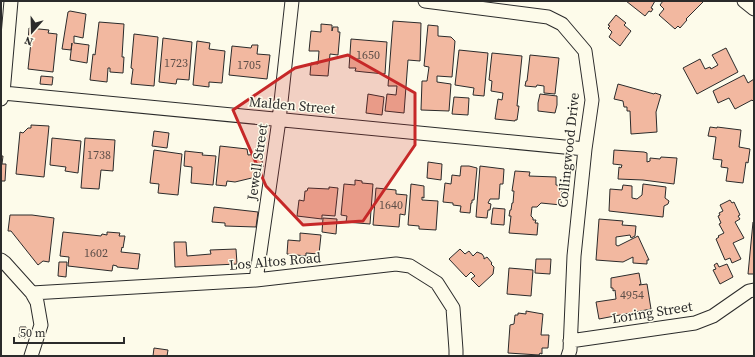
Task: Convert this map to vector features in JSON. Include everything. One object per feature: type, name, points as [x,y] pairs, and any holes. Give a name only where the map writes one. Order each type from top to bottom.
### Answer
[{"type":"street","points":[[2,96],[11,1]]},
{"type":"street","name":"Jewell Street","points":[[256,280],[279,120],[292,1]]},
{"type":"street","name":"Collingwood Drive","points":[[425,1],[548,17],[562,24],[585,51],[592,100],[585,149],[574,256],[570,350],[568,356]]},
{"type":"street","points":[[744,1],[754,9]]},
{"type":"street","name":"Malden Street","points":[[2,96],[585,149]]},
{"type":"street","points":[[1,260],[32,293],[37,302],[41,325],[31,356]]},
{"type":"street","name":"Los Altos Road","points":[[32,293],[256,280],[396,264],[410,266],[437,282],[453,308],[456,356]]},
{"type":"street","name":"Loring Street","points":[[570,341],[695,323],[713,316],[749,291],[754,290]]},
{"type":"highlighted area","points":[[348,55],[415,93],[415,145],[363,221],[303,225],[266,186],[233,110],[295,68]]},
{"type":"building","points":[[626,1],[655,1],[651,8],[653,9],[651,12],[649,11],[645,16]]},
{"type":"building","points":[[663,1],[703,2],[686,19],[687,20],[680,28],[678,26],[675,29],[659,15],[664,9],[660,5]]},
{"type":"building","points":[[70,11],[86,14],[83,38],[74,36],[74,43],[89,45],[87,63],[70,60],[72,43],[71,50],[62,49],[68,12]]},
{"type":"building","points":[[616,15],[626,23],[624,25],[631,31],[620,46],[609,37],[612,32],[608,28],[610,26],[608,25]]},
{"type":"building","points":[[393,21],[421,23],[420,61],[408,60],[404,113],[385,111],[387,94],[396,95],[397,86],[388,86]]},
{"type":"building","points":[[99,22],[124,24],[122,57],[124,57],[123,73],[110,72],[110,68],[108,68],[107,82],[90,80]]},
{"type":"building","points":[[321,24],[332,25],[332,31],[333,27],[338,27],[338,32],[340,32],[338,55],[330,54],[328,76],[310,75],[311,63],[318,64],[319,51],[309,51],[311,31],[321,32]]},
{"type":"building","points":[[428,25],[438,26],[438,36],[451,37],[455,41],[452,77],[437,76],[437,82],[451,84],[449,111],[421,110],[422,81],[427,81],[429,67],[424,66]]},
{"type":"building","points":[[29,28],[49,30],[48,33],[57,34],[53,72],[28,69],[31,42],[28,42]]},
{"type":"building","points":[[134,34],[158,37],[154,86],[131,84]]},
{"type":"building","points":[[163,38],[192,42],[189,80],[177,79],[176,84],[159,82]]},
{"type":"building","points":[[351,39],[387,42],[385,74],[355,71],[356,68],[349,68]]},
{"type":"building","points":[[197,41],[210,43],[209,49],[225,51],[222,83],[209,82],[209,87],[193,85]]},
{"type":"building","points":[[252,45],[258,45],[257,54],[270,55],[267,79],[229,75],[232,46],[251,48]]},
{"type":"building","points":[[726,48],[738,72],[697,94],[683,68],[700,59],[705,69],[710,67],[711,69],[718,65],[712,55]]},
{"type":"building","points":[[459,50],[488,53],[484,96],[473,95],[474,88],[455,85]]},
{"type":"building","points":[[492,53],[522,56],[517,106],[519,106],[517,120],[515,121],[495,119],[498,99],[502,100],[503,93],[491,91],[492,81],[489,80]]},
{"type":"building","points":[[530,55],[559,58],[555,94],[544,93],[544,86],[525,86]]},
{"type":"building","points":[[744,75],[748,83],[754,79],[754,102],[752,100],[735,109],[729,98],[718,103],[713,91]]},
{"type":"building","points":[[41,76],[53,77],[52,85],[40,84]]},
{"type":"building","points":[[618,84],[661,95],[656,112],[657,132],[631,134],[630,111],[627,111],[627,107],[624,107],[623,101],[614,99]]},
{"type":"building","points":[[368,94],[384,97],[382,115],[366,113]]},
{"type":"building","points":[[540,94],[557,96],[555,113],[538,111]]},
{"type":"building","points":[[454,97],[469,98],[468,115],[452,114]]},
{"type":"building","points":[[31,125],[49,126],[44,177],[16,174],[20,132],[23,133],[28,128],[31,128]]},
{"type":"building","points":[[710,127],[741,130],[739,147],[750,149],[748,163],[746,162],[743,183],[726,181],[728,168],[721,167],[722,160],[713,159],[716,137],[708,136]]},
{"type":"building","points":[[154,131],[169,133],[167,148],[152,146]]},
{"type":"building","points":[[52,138],[81,141],[78,173],[65,171],[66,167],[50,165]]},
{"type":"building","points":[[85,138],[115,140],[113,171],[101,170],[99,189],[81,188]]},
{"type":"building","points":[[220,146],[247,149],[248,155],[261,154],[263,167],[260,167],[260,176],[235,182],[227,181],[226,186],[216,185]]},
{"type":"building","points":[[154,150],[182,154],[178,195],[158,193],[159,184],[150,183]]},
{"type":"building","points":[[614,150],[647,153],[647,162],[650,161],[650,158],[677,158],[674,184],[643,180],[618,179],[619,167],[621,168],[622,165],[613,164]]},
{"type":"building","points":[[185,151],[203,153],[202,155],[216,156],[213,185],[191,183],[192,167],[184,166]]},
{"type":"building","points":[[1,156],[3,156],[2,164],[6,164],[5,181],[1,181]]},
{"type":"building","points":[[428,162],[442,164],[441,180],[427,178]]},
{"type":"building","points":[[461,166],[477,168],[474,200],[472,200],[471,203],[470,213],[460,212],[461,206],[443,202],[445,183],[451,184],[452,175],[460,176]]},
{"type":"building","points":[[480,166],[504,169],[503,184],[500,184],[499,199],[490,199],[488,203],[491,204],[490,210],[488,210],[487,218],[476,217]]},
{"type":"building","points":[[515,171],[530,172],[529,176],[556,177],[556,185],[562,186],[561,205],[541,203],[537,207],[532,207],[531,216],[533,220],[536,220],[535,223],[538,223],[537,235],[509,233],[511,216],[509,216],[513,203],[514,191],[512,191]]},
{"type":"building","points":[[355,180],[362,181],[362,183],[373,184],[370,224],[346,222],[347,216],[341,215],[344,184],[355,185]]},
{"type":"building","points":[[411,184],[424,186],[424,198],[422,197],[422,200],[438,201],[436,230],[419,229],[419,226],[408,225]]},
{"type":"building","points":[[643,184],[666,187],[665,198],[669,201],[668,204],[664,206],[663,217],[609,211],[610,189],[622,190],[623,185],[632,186],[632,198],[637,199],[642,195]]},
{"type":"building","points":[[329,187],[338,188],[335,216],[322,215],[322,219],[297,216],[299,200],[304,201],[305,191],[307,191],[308,188],[329,189]]},
{"type":"building","points":[[376,188],[396,190],[396,194],[407,195],[405,215],[400,214],[399,227],[373,225]]},
{"type":"building","points":[[730,200],[732,203],[734,202],[740,215],[738,216],[740,219],[735,222],[744,238],[733,243],[741,259],[732,263],[730,258],[725,260],[716,239],[724,233],[719,224],[721,223],[718,216],[720,215],[719,213],[723,211],[720,205]]},
{"type":"building","points":[[214,207],[258,212],[256,227],[225,226],[225,223],[212,222]]},
{"type":"building","points":[[493,208],[505,209],[504,225],[491,224]]},
{"type":"building","points":[[10,215],[32,215],[54,218],[49,262],[43,261],[38,265],[11,231],[8,231]]},
{"type":"building","points":[[323,218],[337,219],[336,234],[322,232]]},
{"type":"building","points":[[599,219],[623,221],[622,225],[636,226],[635,236],[631,238],[630,235],[616,237],[616,245],[618,246],[638,236],[649,260],[647,260],[647,264],[633,263],[633,257],[623,262],[596,260]]},
{"type":"building","points":[[753,222],[754,274],[748,274]]},
{"type":"building","points":[[63,232],[101,236],[102,234],[107,235],[107,232],[120,233],[119,236],[125,236],[121,252],[140,254],[138,269],[117,267],[113,265],[112,271],[68,266],[69,257],[60,256]]},
{"type":"building","points":[[300,233],[321,235],[319,254],[306,253],[306,256],[287,254],[288,240],[300,241]]},
{"type":"building","points":[[174,242],[186,242],[187,256],[211,254],[210,250],[236,249],[237,264],[175,267]]},
{"type":"building","points":[[460,249],[465,254],[469,251],[473,256],[477,252],[482,254],[484,259],[487,257],[494,267],[493,274],[479,287],[471,279],[475,276],[471,272],[466,277],[449,259]]},
{"type":"building","points":[[536,259],[551,259],[550,274],[535,273]]},
{"type":"building","points":[[59,262],[67,262],[66,277],[58,276]]},
{"type":"building","points":[[717,263],[719,267],[727,264],[733,277],[720,284],[713,270],[716,269],[714,265]]},
{"type":"building","points":[[509,268],[533,270],[531,296],[507,294]]},
{"type":"building","points":[[639,273],[641,284],[639,285],[647,284],[651,309],[599,319],[596,302],[616,299],[615,290],[613,291],[613,288],[611,288],[611,278]]},
{"type":"building","points":[[526,311],[543,314],[541,335],[549,335],[548,348],[542,348],[542,354],[540,353],[539,355],[508,353],[510,325],[514,324],[515,315],[518,315],[518,313],[526,314]]},
{"type":"building","points":[[20,327],[26,327],[25,338],[19,337]]},
{"type":"building","points":[[154,348],[168,350],[167,356],[153,356]]}]
